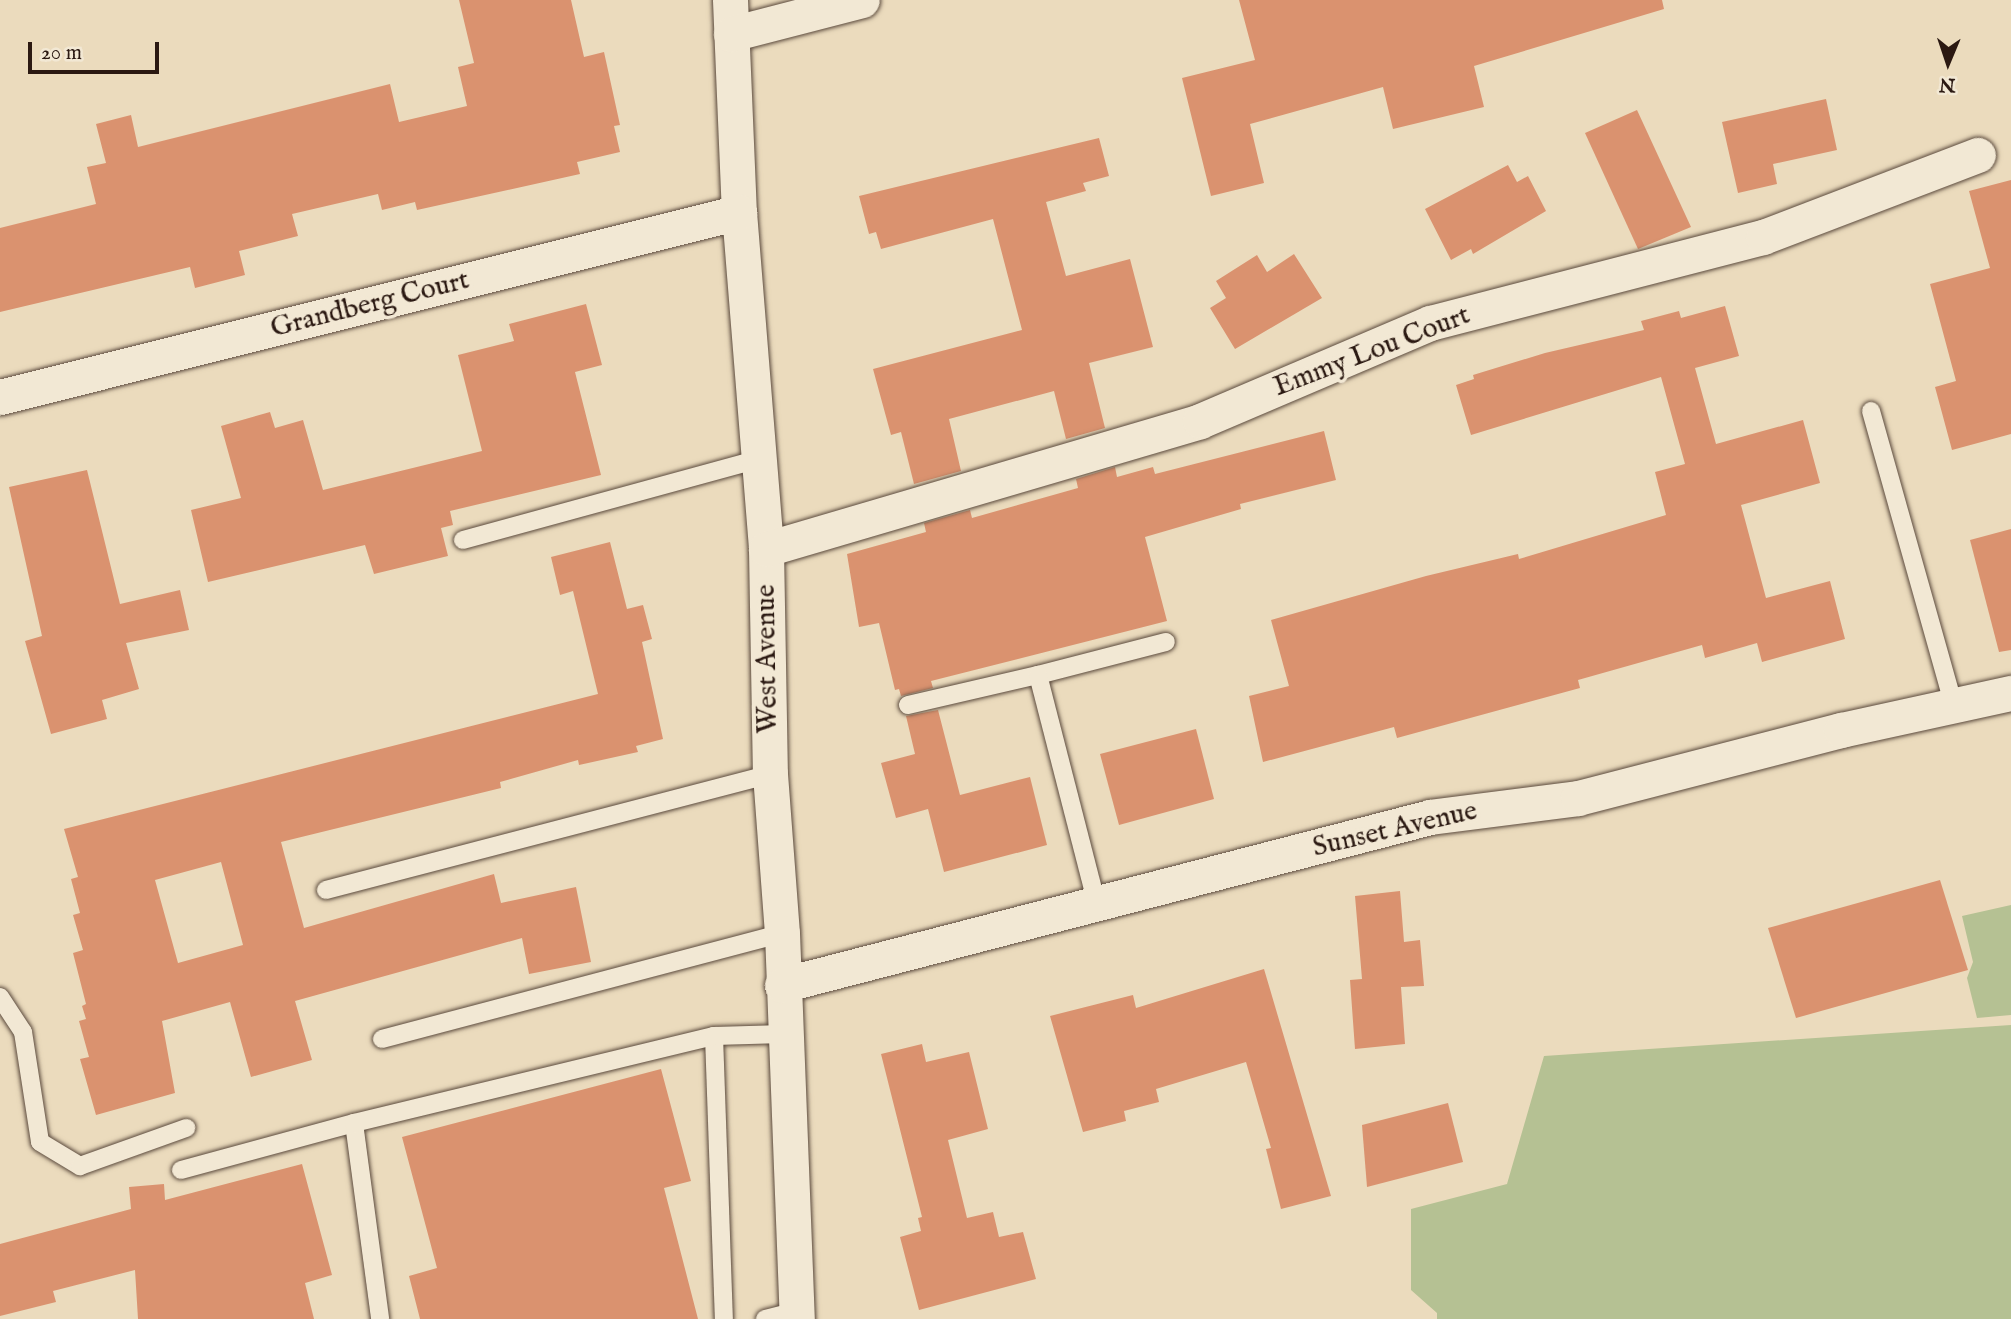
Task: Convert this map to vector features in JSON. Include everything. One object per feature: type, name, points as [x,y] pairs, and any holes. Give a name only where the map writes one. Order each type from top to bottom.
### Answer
[{"type":"street","name":"West Avenue","points":[[730,0],[739,212],[766,549],[770,774],[782,933],[786,1316]]},
{"type":"street","points":[[731,34],[862,0]]},
{"type":"street","name":"Emmy Lou Court","points":[[766,549],[1200,421],[1430,323],[1763,237],[1978,155]]},
{"type":"street","name":"Grandberg Court","points":[[0,397],[739,212]]},
{"type":"street","name":"Sunset Avenue","points":[[782,985],[1430,817],[1578,798],[1841,730],[2011,693]]},
{"type":"lane","points":[[1871,411],[1954,707]]},
{"type":"lane","points":[[463,541],[760,459]]},
{"type":"lane","points":[[908,705],[1166,642]]},
{"type":"lane","points":[[1038,675],[1097,904]]},
{"type":"lane","points":[[326,890],[770,774]]},
{"type":"lane","points":[[382,1039],[782,933]]},
{"type":"lane","points":[[0,997],[23,1032],[40,1142],[80,1166],[186,1128]]},
{"type":"lane","points":[[181,1170],[354,1123],[714,1036],[784,1034]]},
{"type":"lane","points":[[714,1036],[724,1319]]},
{"type":"lane","points":[[354,1123],[380,1319]]},
{"type":"green space","points":[[2011,905],[2011,1015],[1977,1018],[1967,978],[1973,962],[1962,916]]},
{"type":"green space","points":[[2011,1025],[2011,1319],[1437,1319],[1437,1313],[1411,1290],[1411,1209],[1507,1184],[1544,1056]]},
{"type":"building","points":[[459,0],[571,0],[584,57],[604,52],[620,125],[614,126],[620,152],[577,162],[580,174],[417,210],[415,202],[382,210],[378,194],[292,214],[298,236],[239,251],[245,275],[195,288],[190,267],[0,312],[0,228],[96,204],[87,167],[106,163],[96,124],[131,115],[138,147],[390,84],[399,122],[467,106],[458,67],[474,63]]},
{"type":"building","points":[[1239,0],[1662,0],[1664,9],[1474,66],[1484,107],[1393,129],[1383,87],[1250,124],[1264,183],[1211,196],[1182,78],[1255,60]]},
{"type":"building","points":[[1826,99],[1837,150],[1773,164],[1777,184],[1738,193],[1722,122]]},
{"type":"building","points":[[1637,110],[1691,227],[1638,249],[1585,133]]},
{"type":"building","points":[[1099,138],[1109,176],[1083,183],[1086,191],[1046,202],[1066,276],[1130,259],[1153,347],[1089,363],[1105,428],[1066,439],[1054,391],[949,419],[961,471],[914,484],[901,432],[891,435],[873,369],[1022,330],[993,219],[881,249],[876,232],[869,234],[859,196]]},
{"type":"building","points":[[1508,165],[1517,182],[1528,176],[1546,211],[1473,254],[1471,249],[1451,260],[1425,209]]},
{"type":"building","points":[[2011,180],[2011,434],[1952,450],[1935,387],[1956,381],[1930,284],[1990,268],[1969,191]]},
{"type":"building","points":[[1294,254],[1322,298],[1235,349],[1210,308],[1226,298],[1216,281],[1257,255],[1267,272]]},
{"type":"building","points":[[586,304],[602,365],[575,372],[601,475],[450,511],[453,525],[441,528],[448,556],[374,574],[365,545],[208,582],[191,510],[241,498],[221,426],[270,412],[275,428],[303,420],[323,490],[482,451],[458,355],[514,341],[509,324]]},
{"type":"building","points":[[1725,306],[1739,356],[1695,368],[1716,444],[1803,420],[1820,483],[1741,505],[1766,598],[1830,581],[1845,639],[1762,662],[1757,643],[1705,658],[1702,645],[1578,680],[1580,688],[1397,738],[1394,727],[1263,762],[1249,696],[1289,686],[1271,620],[1426,576],[1518,554],[1519,559],[1666,515],[1655,472],[1685,464],[1661,377],[1471,435],[1456,385],[1474,379],[1473,375],[1545,353],[1644,330],[1641,321],[1679,311],[1681,318]]},
{"type":"building","points":[[1324,431],[1336,480],[1240,504],[1241,509],[1145,537],[1167,621],[931,681],[933,688],[901,696],[899,689],[895,690],[879,623],[859,627],[847,554],[926,532],[924,523],[970,510],[972,518],[1078,488],[1076,479],[1115,467],[1117,477],[1153,467],[1155,474]]},
{"type":"building","points":[[87,470],[120,604],[180,590],[189,630],[126,643],[139,689],[102,700],[107,719],[51,734],[25,641],[42,636],[9,487]]},
{"type":"building","points":[[2011,529],[2011,650],[1999,652],[1970,540]]},
{"type":"building","points":[[610,542],[627,609],[643,605],[652,639],[642,642],[663,739],[636,746],[638,752],[579,765],[578,760],[500,782],[501,788],[281,842],[304,928],[494,874],[501,903],[576,887],[591,962],[529,974],[522,938],[295,1001],[312,1060],[251,1077],[230,1002],[162,1021],[175,1093],[96,1115],[80,1059],[89,1057],[79,1021],[86,1019],[82,1006],[86,1004],[73,953],[83,950],[73,915],[80,913],[71,879],[78,877],[64,829],[598,694],[573,591],[560,595],[551,557]],"holes":[[[221,862],[243,945],[178,963],[155,880]]]},
{"type":"building","points":[[938,710],[960,795],[1030,777],[1047,845],[944,872],[928,809],[896,818],[881,763],[915,754],[906,716]]},
{"type":"building","points":[[1196,729],[1214,799],[1119,825],[1100,754]]},
{"type":"building","points":[[1940,880],[1968,970],[1796,1018],[1768,928]]},
{"type":"building","points":[[1400,891],[1404,942],[1420,940],[1424,986],[1401,987],[1405,1044],[1355,1049],[1350,980],[1362,979],[1355,896]]},
{"type":"building","points":[[1264,969],[1331,1196],[1281,1209],[1266,1149],[1271,1148],[1246,1062],[1156,1089],[1159,1102],[1124,1111],[1126,1121],[1083,1132],[1050,1016],[1133,995],[1136,1008]]},
{"type":"building","points":[[922,1044],[926,1062],[969,1052],[988,1129],[948,1140],[967,1218],[993,1212],[999,1237],[1023,1232],[1036,1279],[919,1310],[900,1237],[921,1231],[918,1218],[922,1217],[881,1054]]},
{"type":"building","points":[[661,1069],[691,1181],[664,1188],[698,1319],[420,1319],[409,1276],[437,1268],[402,1137]]},
{"type":"building","points":[[1448,1103],[1463,1162],[1367,1187],[1362,1125]]},
{"type":"building","points":[[302,1164],[332,1275],[305,1283],[314,1319],[138,1319],[135,1270],[53,1291],[56,1302],[0,1316],[0,1244],[131,1209],[129,1187],[164,1184],[165,1200]]}]
